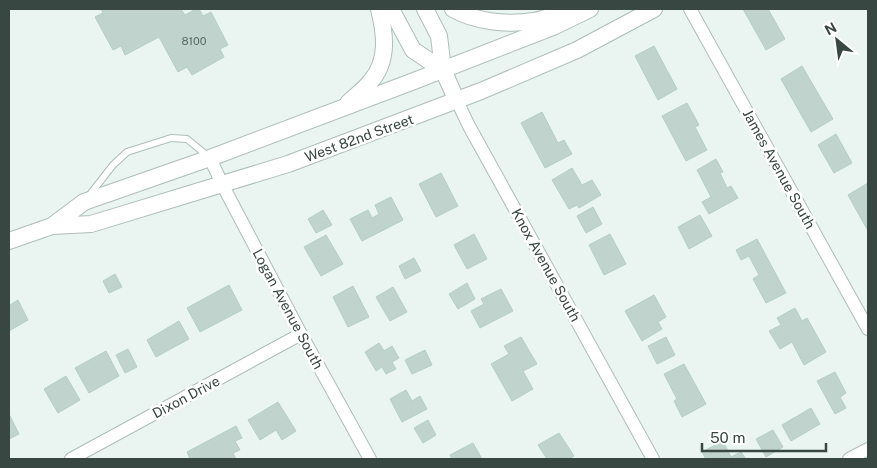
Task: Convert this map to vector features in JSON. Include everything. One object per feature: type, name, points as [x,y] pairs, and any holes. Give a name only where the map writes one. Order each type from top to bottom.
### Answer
[{"type":"street","points":[[342,108],[371,81],[379,69],[384,56],[383,27],[378,9]]},
{"type":"street","points":[[391,9],[413,50],[443,70]]},
{"type":"street","name":"Knox Avenue South","points":[[424,9],[439,36],[443,70],[469,126],[653,459]]},
{"type":"street","points":[[453,9],[481,19],[516,22],[535,20],[575,9]]},
{"type":"street","name":"West 82nd Street","points":[[52,226],[84,202],[210,158],[443,70],[555,26],[590,9]]},
{"type":"street","name":"West 82nd Street","points":[[9,241],[52,226],[91,224],[288,164],[457,101],[577,50],[654,9]]},
{"type":"street","name":"James Avenue South","points":[[690,9],[868,329]]},
{"type":"street","name":"Logan Avenue South","points":[[210,158],[301,334],[370,459]]},
{"type":"street","name":"Dixon Drive","points":[[80,457],[301,334]]},
{"type":"street","points":[[849,459],[868,448]]},
{"type":"lane","points":[[84,202],[113,165],[127,152],[171,138],[187,139],[210,158]]},
{"type":"building","points":[[101,9],[181,9],[185,15],[199,9],[203,16],[211,12],[228,45],[220,49],[224,57],[192,75],[187,67],[178,72],[159,37],[125,55],[121,46],[113,50],[95,17],[103,13]]},
{"type":"building","points":[[743,9],[768,9],[785,39],[766,50]]},
{"type":"building","points":[[654,46],[677,89],[658,100],[635,56]]},
{"type":"building","points":[[802,66],[833,119],[811,132],[781,79]]},
{"type":"building","points":[[687,103],[699,125],[695,127],[707,150],[686,161],[662,116]]},
{"type":"building","points":[[542,112],[558,143],[564,140],[572,154],[545,168],[521,123]]},
{"type":"building","points":[[836,134],[852,163],[834,173],[818,145]]},
{"type":"building","points":[[716,159],[723,172],[720,173],[727,188],[731,186],[738,198],[709,214],[702,202],[711,197],[697,170]]},
{"type":"building","points":[[572,168],[582,185],[592,180],[601,195],[579,208],[577,205],[569,209],[552,180]]},
{"type":"building","points":[[441,173],[458,206],[436,217],[419,184]]},
{"type":"building","points":[[868,183],[868,231],[848,195]]},
{"type":"building","points":[[391,197],[403,220],[362,241],[350,219],[368,210],[372,218],[379,214],[375,205]]},
{"type":"building","points":[[593,207],[602,224],[586,233],[577,216]]},
{"type":"building","points":[[323,210],[332,225],[316,233],[308,219]]},
{"type":"building","points":[[700,215],[712,236],[689,249],[678,227]]},
{"type":"building","points":[[474,234],[487,259],[467,269],[454,245]]},
{"type":"building","points":[[610,234],[626,264],[604,275],[589,245]]},
{"type":"building","points":[[326,235],[343,264],[321,276],[304,247]]},
{"type":"building","points":[[757,239],[786,293],[766,303],[753,279],[759,275],[749,256],[741,260],[736,250]]},
{"type":"building","points":[[414,258],[421,271],[405,279],[399,266]]},
{"type":"building","points":[[115,274],[122,287],[109,293],[103,281]]},
{"type":"building","points":[[467,283],[475,299],[458,309],[449,294]]},
{"type":"building","points":[[229,285],[242,310],[200,332],[187,308]]},
{"type":"building","points":[[353,286],[369,317],[348,327],[333,297]]},
{"type":"building","points":[[393,287],[407,312],[390,321],[376,297]]},
{"type":"building","points":[[501,289],[513,311],[480,328],[471,311],[484,304],[481,299]]},
{"type":"building","points":[[654,295],[666,317],[658,322],[662,329],[642,341],[625,311]]},
{"type":"building","points":[[18,300],[28,320],[9,331],[9,303],[10,305]]},
{"type":"building","points":[[795,308],[802,321],[807,318],[826,352],[804,365],[792,342],[780,349],[769,331],[781,325],[777,318]]},
{"type":"building","points":[[179,321],[189,339],[156,357],[147,340]]},
{"type":"building","points":[[521,337],[537,364],[523,371],[533,389],[512,401],[491,364],[509,354],[504,346]]},
{"type":"building","points":[[666,337],[675,355],[657,364],[648,346]]},
{"type":"building","points":[[379,343],[384,351],[392,346],[399,358],[392,362],[396,369],[386,374],[382,367],[376,371],[365,352]]},
{"type":"building","points":[[128,349],[137,367],[125,373],[116,355]]},
{"type":"building","points":[[425,350],[432,365],[412,374],[405,360]]},
{"type":"building","points":[[106,351],[119,376],[89,393],[75,368]]},
{"type":"building","points":[[684,364],[706,404],[682,417],[674,401],[677,399],[664,374]]},
{"type":"building","points":[[835,372],[846,393],[840,397],[846,408],[835,414],[817,381]]},
{"type":"building","points":[[66,376],[80,400],[58,413],[44,389]]},
{"type":"building","points":[[406,390],[412,401],[420,396],[427,409],[402,422],[390,399]]},
{"type":"building","points":[[278,402],[296,431],[282,440],[276,430],[260,440],[248,420]]},
{"type":"building","points":[[811,408],[820,424],[791,441],[782,425]]},
{"type":"building","points":[[9,414],[19,434],[9,439]]},
{"type":"building","points":[[428,420],[436,435],[423,443],[414,428]]},
{"type":"building","points":[[236,426],[242,438],[235,441],[240,450],[233,453],[236,459],[190,459],[187,452]]},
{"type":"building","points":[[773,430],[783,447],[766,457],[756,439]]},
{"type":"building","points":[[559,433],[574,456],[569,459],[547,459],[538,445]]},
{"type":"building","points":[[723,441],[731,457],[741,452],[746,459],[706,459],[702,452]]},
{"type":"building","points":[[473,443],[482,459],[452,459],[450,455]]}]
